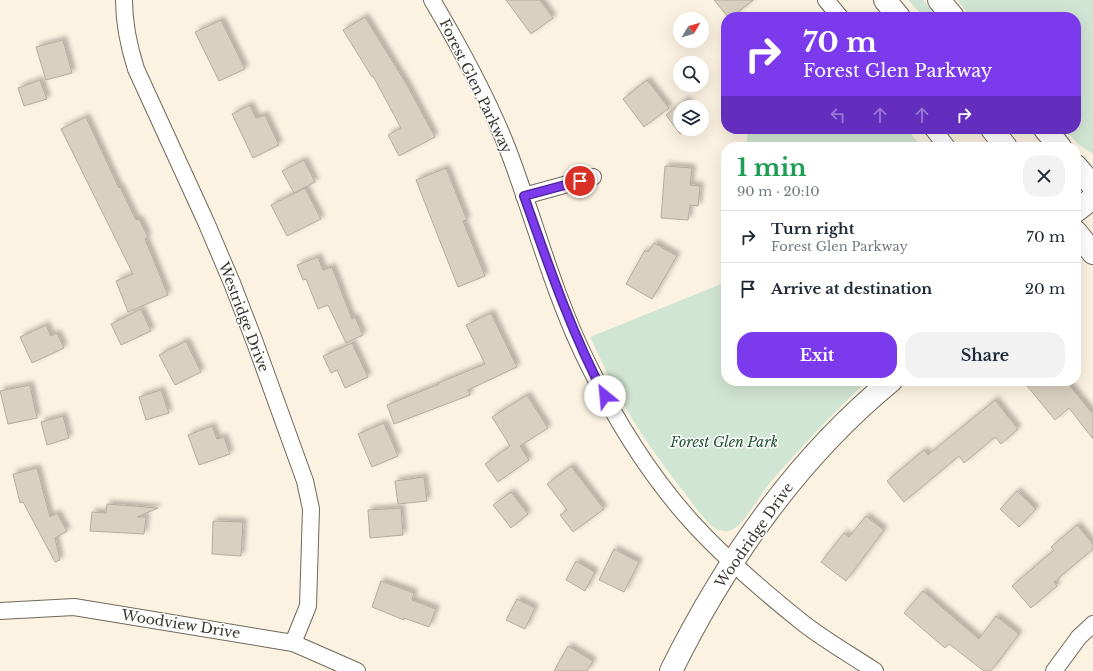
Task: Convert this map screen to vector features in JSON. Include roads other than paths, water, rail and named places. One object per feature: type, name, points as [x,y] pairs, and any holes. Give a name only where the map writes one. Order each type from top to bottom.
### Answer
[{"type":"street","name":"Westridge Drive","points":[[124,0],[126,30],[136,69],[232,282],[305,481],[311,509],[308,606],[293,643]]},
{"type":"street","name":"Forest Glen Parkway","points":[[432,0],[454,38],[481,91],[509,153],[555,284],[588,364],[624,429],[646,463],[673,500],[690,520],[732,563],[804,624],[875,671]]},
{"type":"street","points":[[826,0],[836,12]]},
{"type":"street","points":[[885,0],[895,12]]},
{"type":"street","points":[[939,0],[949,12]]},
{"type":"street","points":[[936,134],[943,142]]},
{"type":"street","points":[[996,134],[1002,142]]},
{"type":"street","points":[[1049,134],[1056,142]]},
{"type":"street","points":[[1081,172],[1093,186]]},
{"type":"street","points":[[524,196],[593,177]]},
{"type":"street","points":[[1081,206],[1093,198]]},
{"type":"street","name":"Woodridge Drive","points":[[671,671],[699,617],[753,531],[799,473],[856,411],[884,386]]},
{"type":"street","name":"Woodview Drive","points":[[0,611],[74,607],[293,643],[357,671]]},
{"type":"street","points":[[1054,671],[1079,637],[1093,624]]},
{"type":"park label","name":"Forest Glen Park","points":[[724,442]]}]
